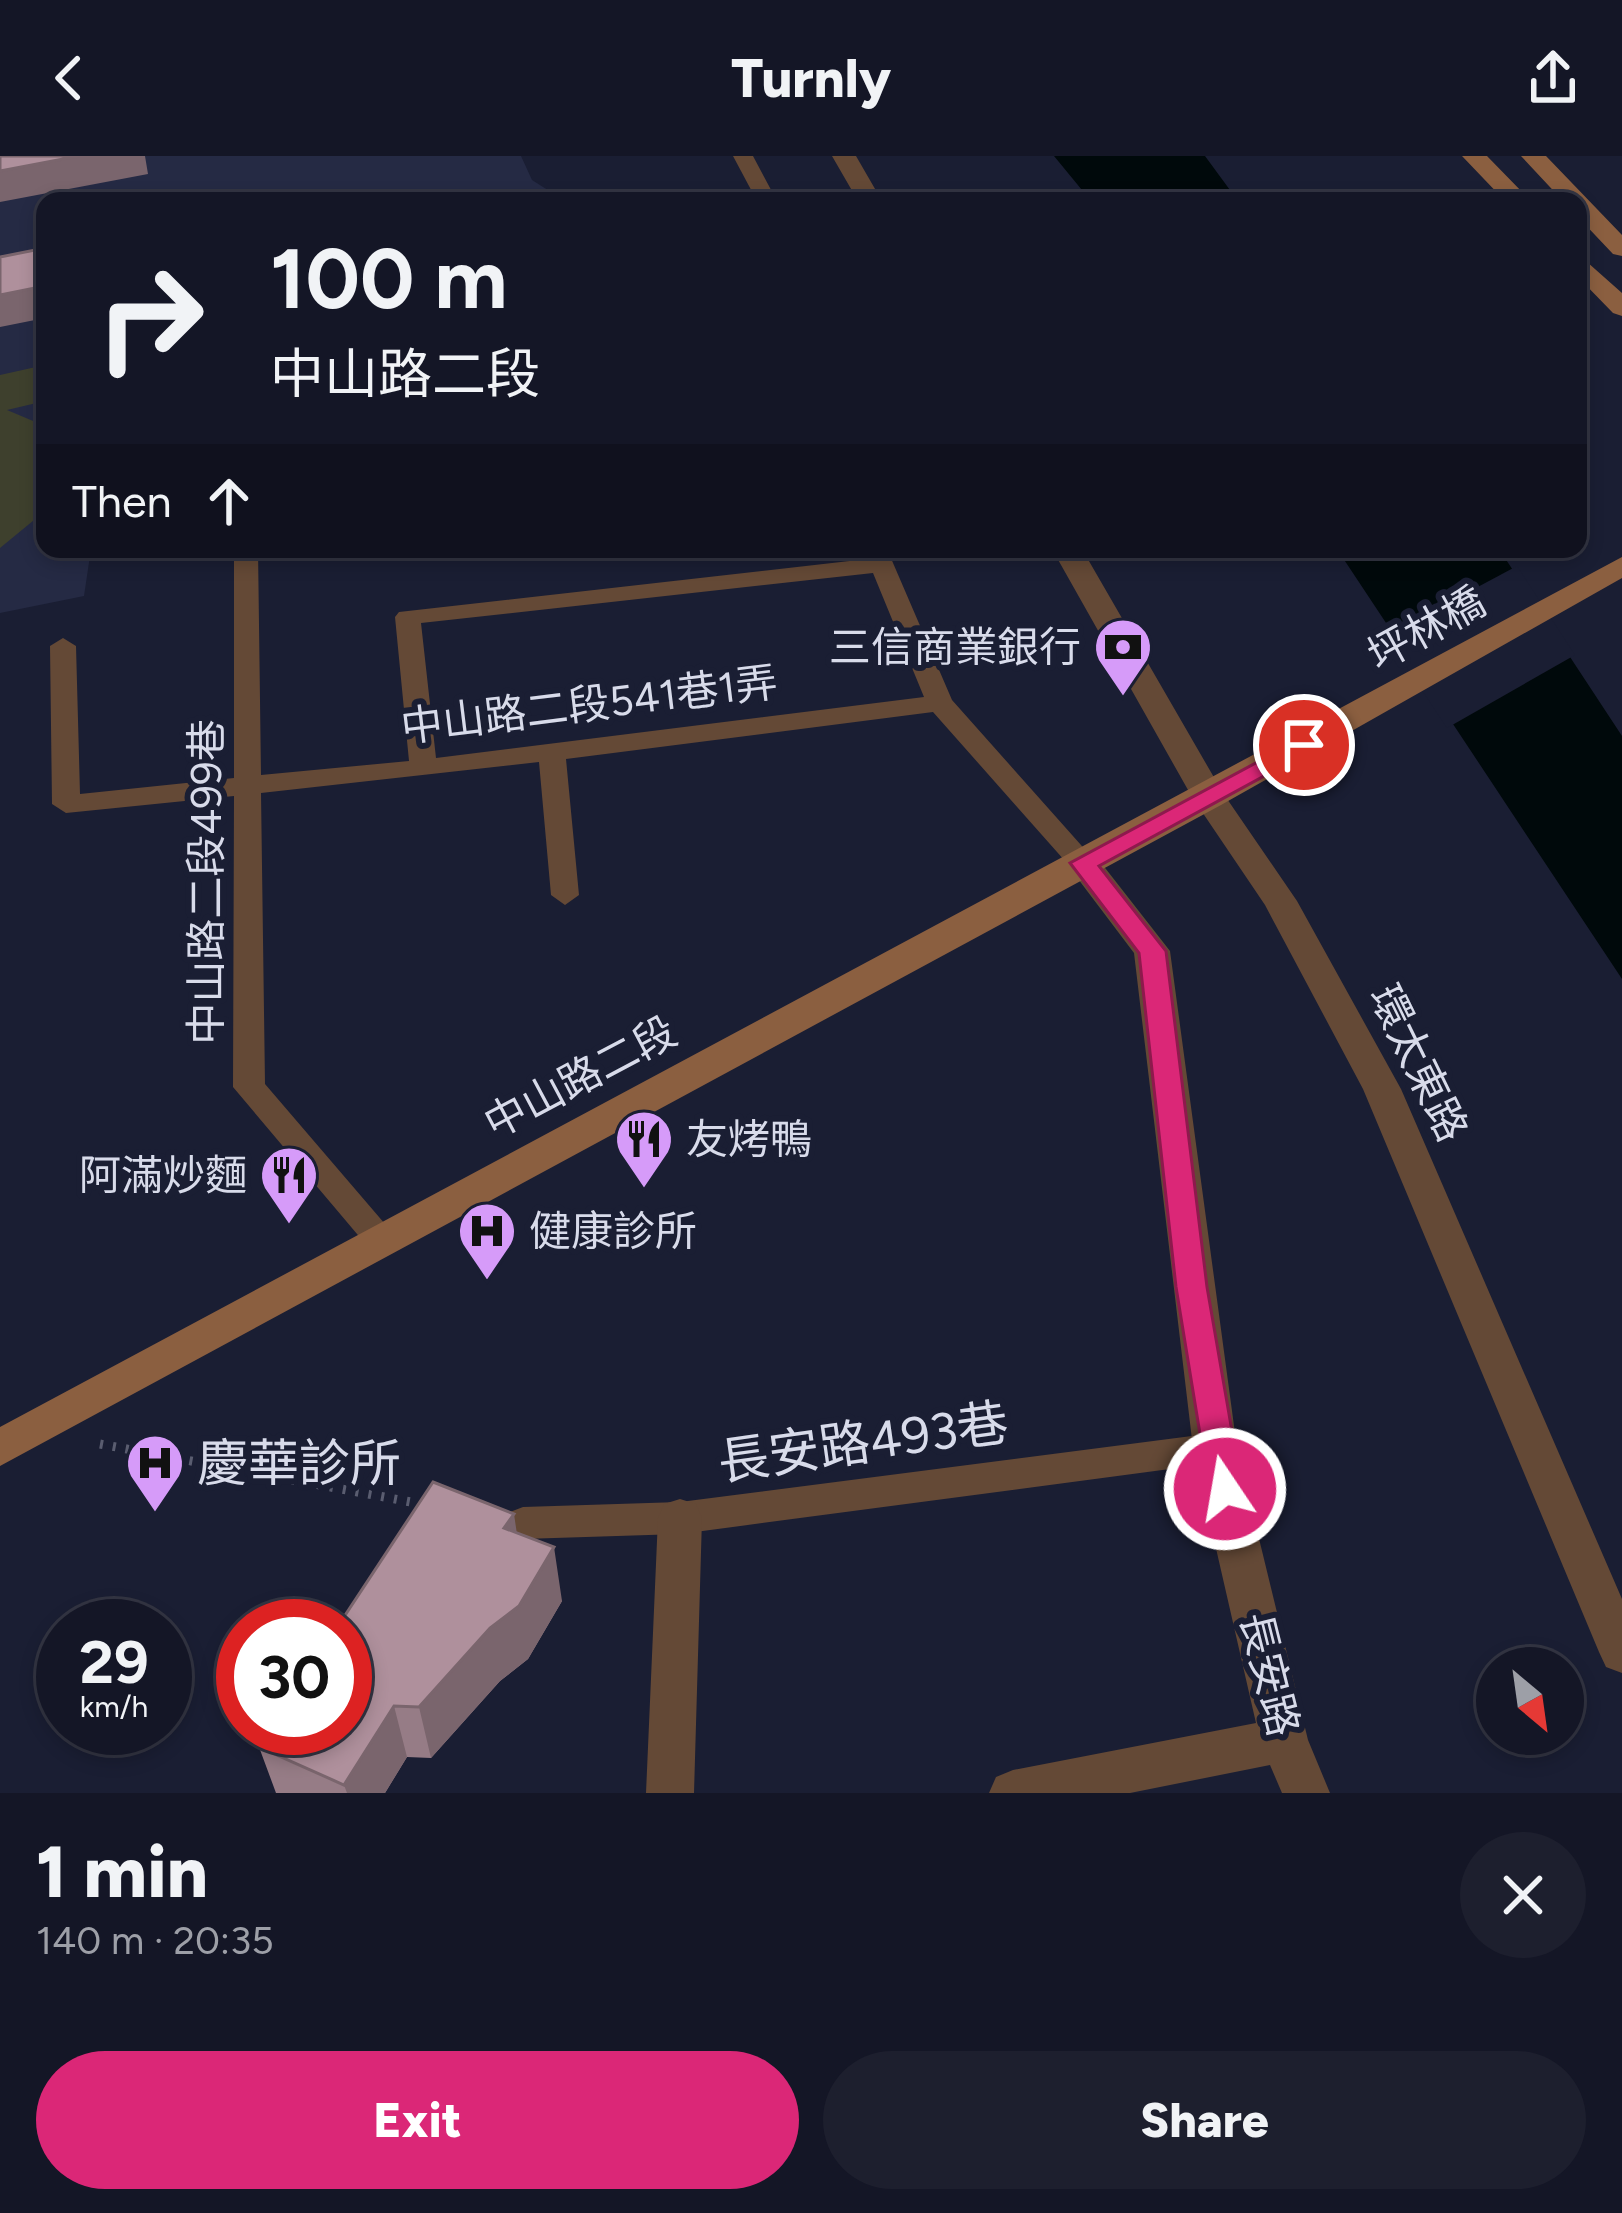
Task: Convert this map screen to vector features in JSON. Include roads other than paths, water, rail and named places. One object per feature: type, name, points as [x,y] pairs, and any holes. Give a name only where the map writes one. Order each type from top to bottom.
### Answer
[{"type":"street","points":[[844,156],[865,192]]},
{"type":"street","points":[[1474,156],[1510,192]]},
{"type":"street","points":[[1533,156],[1567,192]]},
{"type":"street","points":[[1587,212],[1622,249]]},
{"type":"street","points":[[1587,271],[1622,308]]},
{"type":"street","name":"環太東路","points":[[1072,558],[1209,797],[1280,901],[1382,1089],[1622,1652]]},
{"type":"street","name":"坪林橋","points":[[1209,797],[1622,566]]},
{"type":"street","name":"中山路二段","points":[[15,1439],[380,1238],[1209,797]]},
{"type":"street","name":"長安路","points":[[1083,863],[1152,951],[1215,1448],[1284,1740],[1306,1793]]},
{"type":"street","points":[[670,1793],[680,1518]]},
{"type":"street","points":[[1013,1793],[1284,1740]]},
{"type":"lane","points":[[743,156],[761,192]]},
{"type":"lane","name":"中山路二段499巷","points":[[246,558],[249,1087],[380,1238]]},
{"type":"lane","points":[[423,768],[408,617],[870,558]]},
{"type":"lane","points":[[878,558],[940,704],[1083,863]]},
{"type":"lane","name":"中山路二段541巷1弄","points":[[63,646],[66,804],[423,768],[940,704]]},
{"type":"lane","points":[[552,752],[565,895]]},
{"type":"lane","name":"長安路493巷","points":[[523,1523],[680,1518],[1215,1448]]},
{"type":"place","name":"三信商業銀行","points":[[1123,698]]},
{"type":"place","name":"友烤鴨","points":[[644,1190]]},
{"type":"place","name":"阿滿炒麵","points":[[289,1226]]},
{"type":"place","name":"健康診所","points":[[487,1282]]},
{"type":"place","name":"慶華診所","points":[[155,1514]]}]
